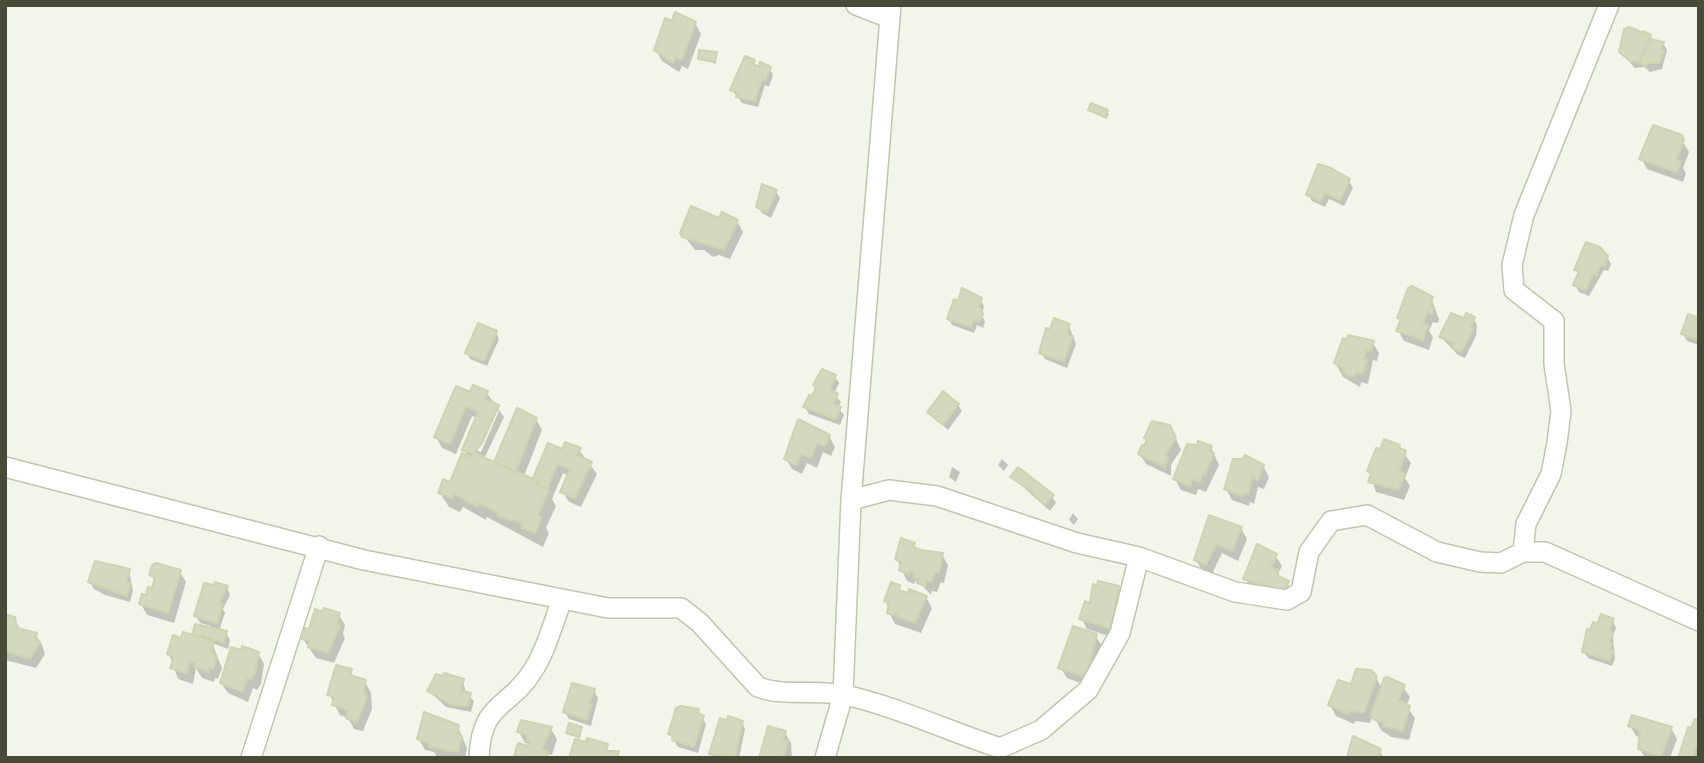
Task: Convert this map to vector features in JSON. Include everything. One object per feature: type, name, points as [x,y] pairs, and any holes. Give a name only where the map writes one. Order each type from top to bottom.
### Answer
[{"type":"street","points":[[825,758],[843,695],[851,500],[890,12],[856,5]]},
{"type":"street","points":[[1523,552],[1526,524],[1550,474],[1561,411],[1554,365],[1554,321],[1514,290],[1512,265],[1524,215],[1609,5]]},
{"type":"street","points":[[5,467],[319,546],[364,560],[608,608],[681,608],[700,623],[758,687],[770,692],[843,695],[901,711],[1003,753],[1041,730],[1088,690],[1120,633],[1139,557]]},
{"type":"street","points":[[851,500],[888,490],[937,496],[1077,543],[1139,557],[1235,592],[1287,600],[1301,592],[1309,552],[1331,521],[1367,515],[1437,552],[1480,562],[1502,563],[1523,552],[1545,552],[1699,621]]},
{"type":"street","points":[[251,758],[319,546]]},
{"type":"street","points":[[480,758],[480,744],[491,712],[524,684],[534,669],[562,600]]},
{"type":"building","points":[[675,12],[696,22],[682,60],[676,57],[673,63],[654,50],[665,18],[672,21]]},
{"type":"building","points":[[1629,27],[1642,35],[1643,31],[1651,35],[1639,62],[1630,61],[1619,52],[1624,29]]},
{"type":"building","points":[[1650,39],[1664,42],[1661,49],[1664,51],[1659,63],[1648,63],[1646,66],[1640,63]]},
{"type":"building","points":[[699,50],[717,52],[715,62],[698,59]]},
{"type":"building","points":[[745,56],[755,60],[753,64],[759,67],[760,62],[771,67],[765,81],[762,79],[755,101],[736,97],[738,93],[730,90]]},
{"type":"building","points":[[1091,103],[1108,110],[1105,117],[1088,110]]},
{"type":"building","points":[[1653,125],[1682,135],[1684,140],[1676,160],[1681,161],[1677,172],[1639,159]]},
{"type":"building","points":[[1318,164],[1350,179],[1340,200],[1325,193],[1321,201],[1306,195]]},
{"type":"building","points":[[762,184],[777,190],[767,212],[756,207]]},
{"type":"building","points":[[691,206],[719,218],[722,212],[738,220],[724,250],[682,237],[680,233]]},
{"type":"building","points":[[1586,242],[1600,247],[1608,256],[1605,266],[1601,264],[1597,275],[1593,274],[1586,290],[1573,285],[1579,271],[1574,270]]},
{"type":"building","points":[[1412,286],[1433,297],[1430,306],[1434,307],[1432,314],[1427,312],[1423,323],[1428,325],[1423,340],[1396,331],[1401,319],[1397,318],[1408,288]]},
{"type":"building","points":[[962,288],[982,298],[979,306],[983,314],[979,322],[974,319],[971,327],[947,319],[954,299],[958,301]]},
{"type":"building","points":[[1451,313],[1464,318],[1466,313],[1475,317],[1471,327],[1474,328],[1461,352],[1452,348],[1454,343],[1439,337]]},
{"type":"building","points":[[1688,314],[1699,318],[1699,340],[1681,334]]},
{"type":"building","points":[[1054,318],[1070,324],[1067,334],[1073,336],[1064,362],[1039,353],[1046,328],[1050,329]]},
{"type":"building","points":[[478,323],[497,331],[484,361],[465,353]]},
{"type":"building","points":[[1348,335],[1374,341],[1371,351],[1367,350],[1364,359],[1368,360],[1362,374],[1356,372],[1354,377],[1342,373],[1344,369],[1334,363],[1343,338],[1347,340]]},
{"type":"building","points":[[822,369],[836,375],[830,390],[838,394],[834,404],[841,407],[836,419],[803,407],[809,395],[812,396],[816,387],[813,385]]},
{"type":"building","points":[[473,385],[488,391],[485,399],[499,405],[482,443],[474,454],[462,450],[478,412],[466,406],[450,444],[434,437],[456,386],[470,392]]},
{"type":"building","points":[[943,391],[959,404],[943,425],[927,412]]},
{"type":"building","points":[[517,408],[537,418],[516,471],[494,462]]},
{"type":"building","points":[[798,419],[830,435],[825,446],[817,443],[811,458],[801,454],[796,465],[784,459]]},
{"type":"building","points":[[1152,421],[1170,425],[1176,438],[1165,455],[1168,457],[1165,467],[1138,454],[1147,439],[1144,438]]},
{"type":"building","points":[[1384,439],[1400,445],[1399,448],[1406,451],[1399,471],[1405,474],[1398,490],[1368,482],[1371,473],[1367,471],[1376,448],[1380,449]]},
{"type":"building","points":[[1198,441],[1212,446],[1210,452],[1214,453],[1200,482],[1192,479],[1190,486],[1173,479],[1187,444],[1197,445]]},
{"type":"building","points":[[565,442],[581,448],[577,455],[592,462],[575,498],[560,492],[570,469],[557,464],[547,489],[537,484],[538,481],[533,478],[548,443],[562,449]]},
{"type":"building","points":[[462,453],[471,457],[474,453],[538,481],[537,484],[549,490],[538,515],[542,517],[535,533],[521,528],[522,523],[497,516],[499,513],[479,503],[478,507],[454,494],[452,498],[438,493],[443,479],[450,482]]},
{"type":"building","points":[[1245,455],[1264,465],[1258,480],[1252,477],[1248,494],[1244,493],[1243,496],[1224,489],[1233,459],[1243,459]]},
{"type":"building","points":[[1018,467],[1054,495],[1045,505],[1034,493],[1010,477]]},
{"type":"building","points":[[1209,515],[1242,527],[1232,551],[1216,544],[1206,565],[1194,560]]},
{"type":"building","points":[[901,538],[915,543],[913,547],[921,550],[943,553],[939,573],[935,572],[931,582],[926,581],[925,586],[917,583],[920,579],[913,577],[915,573],[909,571],[909,575],[899,570],[901,562],[895,559]]},
{"type":"building","points":[[1257,544],[1277,554],[1271,567],[1278,570],[1278,576],[1289,581],[1285,592],[1243,579]]},
{"type":"building","points":[[95,561],[130,569],[126,582],[130,583],[127,596],[88,582]]},
{"type":"building","points":[[156,563],[181,570],[168,613],[139,604],[142,594],[146,595],[148,587],[152,588],[155,577],[149,575],[152,565]]},
{"type":"building","points":[[1098,581],[1119,586],[1112,629],[1079,619],[1085,601],[1090,603],[1093,584],[1097,586]]},
{"type":"building","points":[[215,582],[228,586],[219,603],[223,604],[217,623],[194,616],[204,583],[214,585]]},
{"type":"building","points":[[891,582],[900,585],[899,590],[908,593],[909,589],[927,596],[915,623],[896,616],[898,612],[893,615],[887,613],[889,603],[884,601]]},
{"type":"building","points":[[324,608],[340,613],[337,625],[340,626],[328,653],[308,647],[310,641],[302,639],[305,628],[309,629],[315,609],[322,612]]},
{"type":"building","points":[[5,614],[15,617],[17,628],[37,633],[35,640],[40,642],[30,659],[5,651]]},
{"type":"building","points":[[1601,614],[1614,619],[1609,631],[1613,633],[1609,650],[1613,651],[1609,660],[1582,652],[1587,629],[1590,630],[1593,622],[1597,624]]},
{"type":"building","points":[[195,624],[227,631],[224,643],[202,635],[192,635]]},
{"type":"building","points":[[1073,626],[1097,634],[1086,677],[1058,668]]},
{"type":"building","points":[[183,632],[214,642],[211,651],[217,656],[213,669],[209,668],[208,672],[194,667],[195,662],[190,661],[187,674],[170,668],[174,657],[167,654],[173,635],[181,638]]},
{"type":"building","points":[[242,646],[259,652],[255,673],[251,680],[247,678],[243,692],[220,683],[231,647],[241,650]]},
{"type":"building","points":[[336,665],[352,669],[350,675],[366,680],[364,690],[367,697],[357,722],[346,718],[348,710],[332,705],[334,697],[327,695]]},
{"type":"building","points":[[1356,669],[1371,670],[1377,676],[1364,713],[1350,711],[1348,714],[1328,705],[1338,680],[1351,684]]},
{"type":"building","points":[[444,673],[464,679],[460,696],[464,691],[471,693],[468,706],[452,705],[427,691],[436,674],[443,676]]},
{"type":"building","points":[[1384,678],[1405,685],[1398,700],[1410,706],[1403,731],[1383,726],[1384,723],[1373,719],[1371,715]]},
{"type":"building","points":[[572,683],[595,689],[589,703],[592,704],[587,720],[563,712]]},
{"type":"building","points":[[681,706],[699,709],[698,713],[704,716],[694,747],[672,740],[673,736],[668,734],[676,708]]},
{"type":"building","points":[[424,712],[459,725],[457,734],[462,736],[458,752],[429,747],[429,743],[417,739]]},
{"type":"building","points":[[1632,715],[1672,727],[1661,757],[1638,749],[1640,730],[1628,726]]},
{"type":"building","points":[[728,716],[743,721],[735,758],[709,754],[720,718],[727,720]]},
{"type":"building","points":[[1695,719],[1699,721],[1699,748],[1696,747],[1692,758],[1684,758],[1679,756],[1688,727],[1691,728]]},
{"type":"building","points":[[521,720],[552,727],[542,749],[548,751],[546,758],[514,756],[518,743],[528,746],[530,741],[526,740],[527,735],[517,732]]},
{"type":"building","points":[[569,723],[582,727],[579,737],[566,733]]},
{"type":"building","points":[[768,726],[786,731],[783,740],[788,741],[783,758],[759,758]]},
{"type":"building","points":[[1353,736],[1381,749],[1378,755],[1381,758],[1347,757]]},
{"type":"building","points":[[587,738],[608,744],[606,751],[619,751],[617,758],[569,758],[575,739],[586,742]]}]
